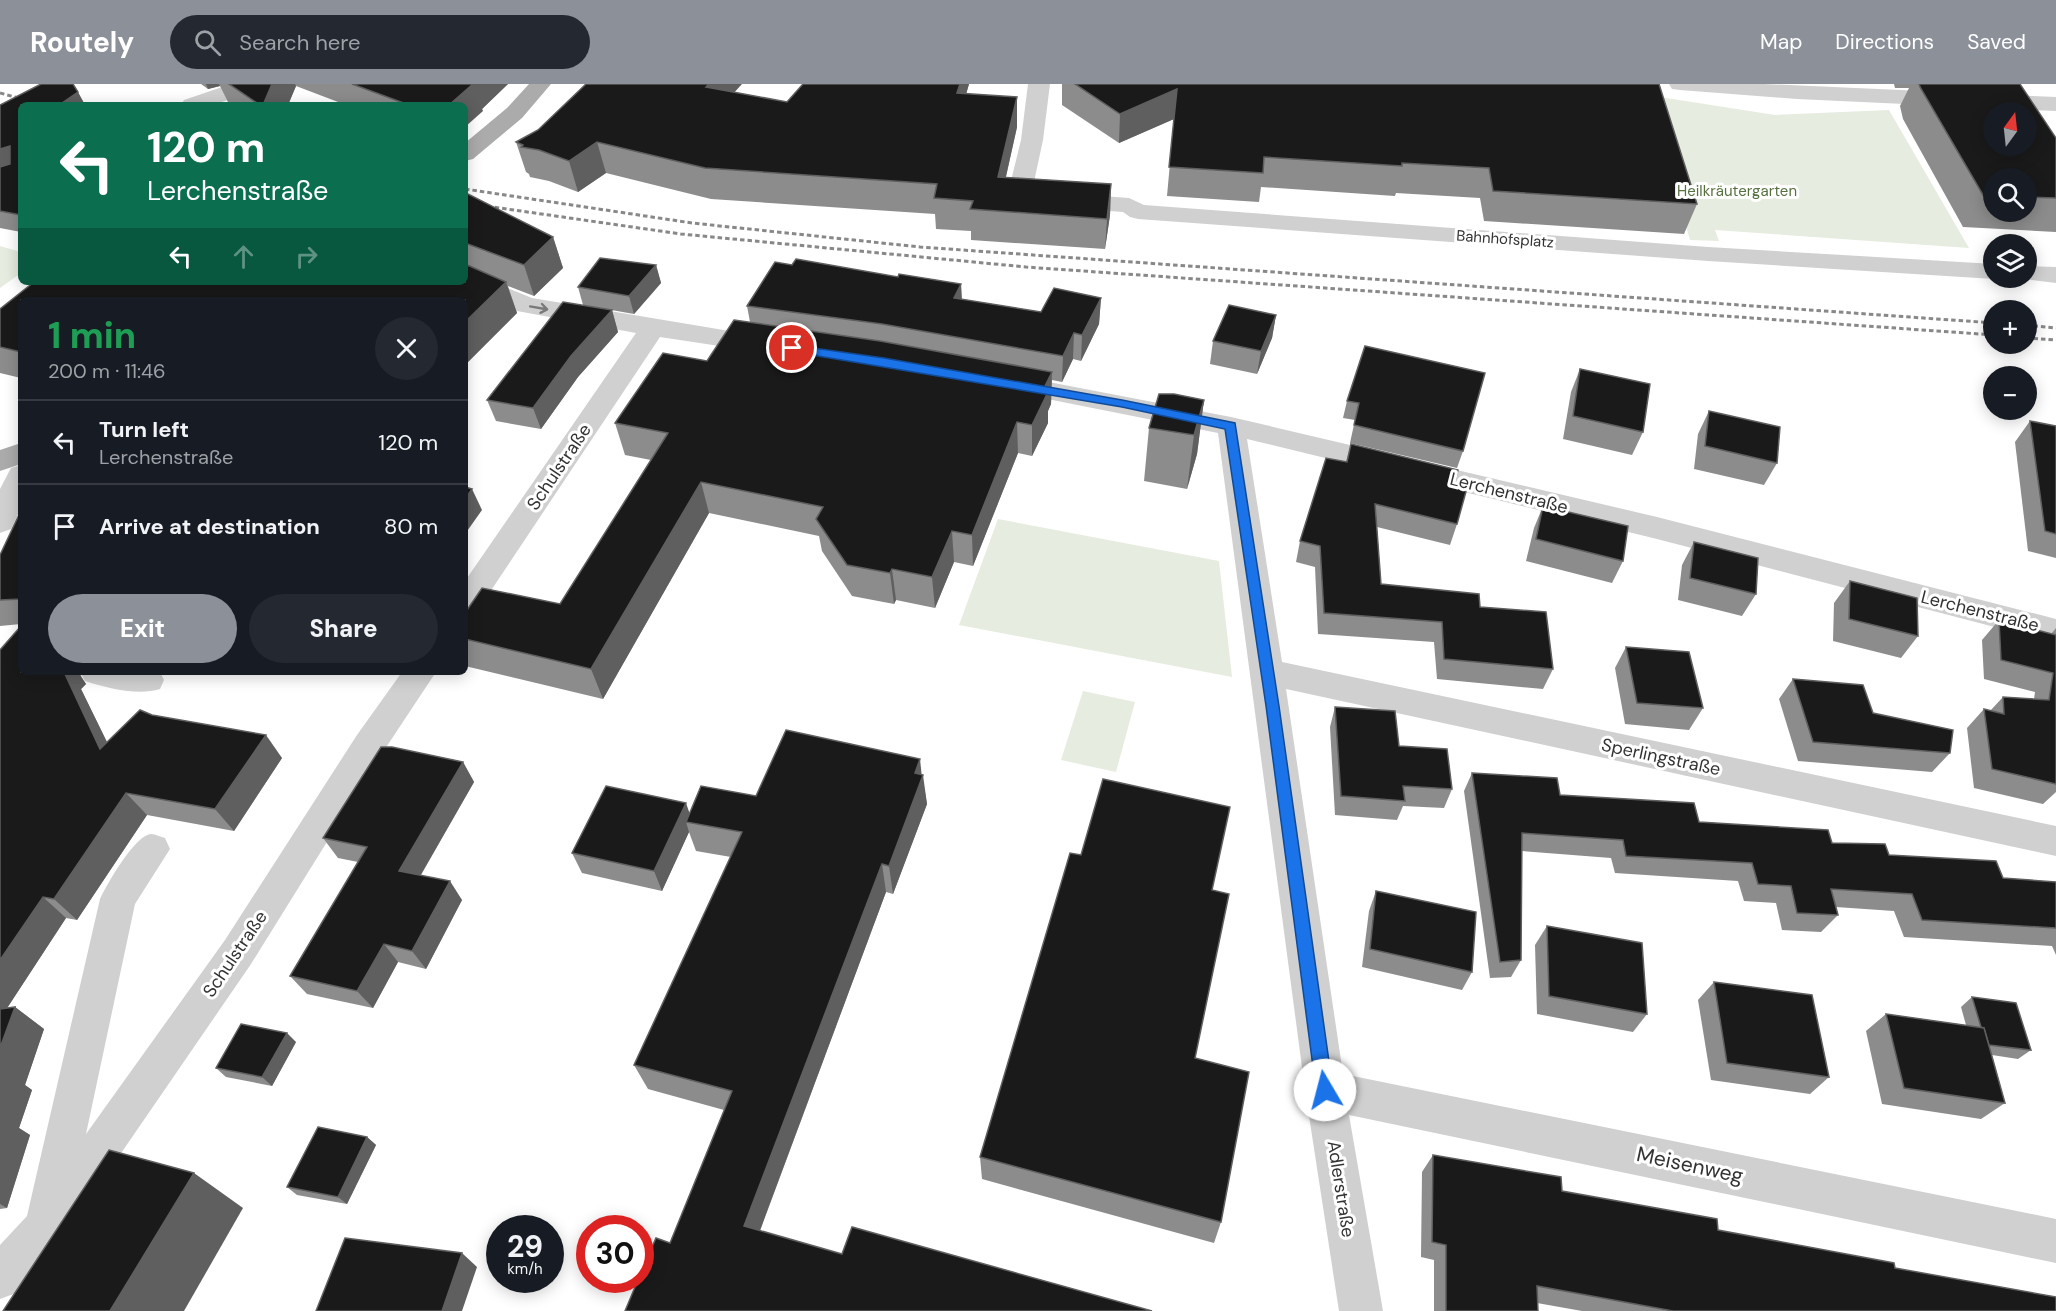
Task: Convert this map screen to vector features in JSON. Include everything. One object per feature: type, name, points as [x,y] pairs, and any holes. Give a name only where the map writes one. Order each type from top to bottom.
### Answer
[{"type":"main road","points":[[468,152],[493,134],[525,104],[540,84]]},
{"type":"main road","points":[[0,461],[18,454]]},
{"type":"street","points":[[201,102],[252,84]]},
{"type":"street","name":"Bahnhofsplatz","points":[[1039,84],[1032,140],[1019,197],[1129,205],[1138,212],[1708,254],[1983,271]]},
{"type":"street","points":[[1680,84],[1873,90],[2053,109]]},
{"type":"street","points":[[2037,274],[2056,275]]},
{"type":"street","points":[[468,280],[526,306],[653,328],[792,348]]},
{"type":"street","name":"Schulstraße","points":[[468,601],[653,328]]},
{"type":"street","name":"Lerchenstraße","points":[[986,380],[1231,426],[1657,528],[2056,631]]},
{"type":"street","name":"Adlerstraße","points":[[1231,426],[1325,1090],[1361,1311]]},
{"type":"street","points":[[0,522],[18,483]]},
{"type":"street","name":"Sperlingstraße","points":[[1267,672],[2056,841]]},
{"type":"street","points":[[116,675],[148,680]]},
{"type":"street","name":"Schulstraße","points":[[0,1277],[43,1230],[238,952],[369,745],[418,675]]},
{"type":"street","name":"Schulstraße","points":[[43,1230],[118,899],[152,849]]},
{"type":"street","name":"Meisenweg","points":[[1325,1090],[2056,1240]]},
{"type":"green space","name":"Heilkräutergarten","points":[[1647,95],[1775,115],[1889,110],[1969,248],[1715,230],[1719,241],[1690,240]]},
{"type":"green space","points":[[0,246],[18,251],[18,275],[0,288]]},
{"type":"green space","points":[[998,519],[1219,561],[1232,677],[959,625]]},
{"type":"green space","points":[[1083,691],[1135,702],[1116,772],[1061,760]]},
{"type":"building","points":[[41,84],[73,84],[78,92],[63,102],[18,102],[18,214],[0,211],[0,167],[10,164],[10,146],[0,149],[0,105]]},
{"type":"building","points":[[229,84],[272,84],[264,102],[256,102]]},
{"type":"building","points":[[352,84],[473,84],[452,102],[401,102]]},
{"type":"building","points":[[586,84],[709,84],[706,87],[787,102],[803,84],[960,84],[957,93],[1017,97],[998,177],[1111,184],[1107,219],[970,209],[973,201],[934,198],[937,184],[705,168],[597,142],[569,161],[539,150],[521,147],[523,145],[516,142],[538,130]]},
{"type":"building","points":[[1075,84],[1659,84],[1697,204],[1493,191],[1489,168],[1402,163],[1402,166],[1264,157],[1263,173],[1169,167],[1177,89],[1120,114]]},
{"type":"building","points":[[1919,84],[2020,84],[2032,102],[1983,102],[1983,156],[2037,156],[2037,110],[2056,138],[2056,198],[2037,197],[2037,168],[1983,168],[1983,195]]},
{"type":"building","points":[[468,194],[553,237],[524,265],[468,244]]},
{"type":"building","points":[[600,258],[656,265],[629,296],[578,287]]},
{"type":"building","points":[[796,259],[898,277],[899,274],[961,284],[954,298],[1041,312],[1054,288],[1101,298],[1082,335],[1074,333],[1063,356],[882,324],[747,306],[775,262],[792,265]]},
{"type":"building","points":[[468,265],[506,282],[468,319],[468,297],[18,297],[18,351],[0,347],[0,309],[30,285],[468,285]]},
{"type":"building","points":[[563,302],[612,310],[571,356],[533,408],[487,400]]},
{"type":"building","points":[[1229,305],[1276,315],[1261,351],[1213,341]]},
{"type":"building","points":[[734,320],[880,341],[1052,372],[1043,390],[1048,392],[1032,425],[1017,422],[972,535],[952,531],[932,577],[892,569],[890,573],[847,565],[816,519],[823,507],[701,482],[591,669],[468,640],[468,609],[482,588],[560,604],[668,433],[615,423],[663,353],[707,361]]},
{"type":"building","points":[[1365,346],[1485,373],[1463,451],[1354,425],[1359,403],[1347,401]]},
{"type":"building","points":[[1580,369],[1650,384],[1643,432],[1573,416]]},
{"type":"building","points":[[1159,394],[1174,394],[1204,400],[1194,435],[1149,428]]},
{"type":"building","points":[[1709,411],[1780,427],[1777,463],[1705,446]]},
{"type":"building","points":[[2030,421],[2056,426],[2056,534],[2045,531]]},
{"type":"building","points":[[1351,444],[1458,470],[1454,485],[1467,488],[1457,524],[1375,504],[1381,584],[1479,594],[1480,607],[1546,612],[1553,669],[1444,659],[1442,622],[1324,613],[1320,546],[1300,541],[1326,458],[1347,462]]},
{"type":"building","points":[[1543,506],[1628,526],[1623,561],[1536,539]]},
{"type":"building","points":[[18,517],[18,599],[0,600],[0,555]]},
{"type":"building","points":[[1694,542],[1758,558],[1756,594],[1690,578]]},
{"type":"building","points":[[1850,581],[1917,598],[1918,636],[1849,619]]},
{"type":"building","points":[[1999,620],[2056,635],[2056,784],[1992,769],[1984,709],[2004,714],[2003,697],[2049,700],[2053,673],[2001,660]]},
{"type":"building","points":[[18,629],[18,675],[65,675],[100,749],[140,710],[152,715],[266,735],[215,809],[126,793],[54,899],[43,897],[0,960],[0,650]]},
{"type":"building","points":[[1626,647],[1689,652],[1703,708],[1637,703]]},
{"type":"building","points":[[1793,679],[1863,685],[1873,713],[1953,730],[1950,753],[1813,742]]},
{"type":"building","points":[[1335,707],[1395,711],[1399,746],[1447,749],[1452,789],[1403,786],[1405,801],[1341,796]]},
{"type":"building","points":[[786,730],[920,759],[915,773],[923,775],[889,866],[882,864],[744,1226],[842,1254],[852,1227],[1152,1311],[625,1311],[633,1293],[654,1293],[654,1243],[656,1238],[670,1243],[732,1091],[634,1065],[742,832],[686,822],[701,786],[756,796]]},
{"type":"building","points":[[381,747],[392,747],[463,762],[399,871],[450,881],[412,951],[384,944],[357,991],[290,976],[367,847],[323,838]]},
{"type":"building","points":[[1472,773],[1557,778],[1560,795],[1694,803],[1699,822],[1828,830],[1832,843],[1885,844],[1889,855],[1996,861],[2003,878],[2056,882],[2056,928],[1922,920],[1912,894],[1831,889],[1838,915],[1797,913],[1791,886],[1758,884],[1752,863],[1626,856],[1623,840],[1522,833],[1521,960],[1500,962]]},
{"type":"building","points":[[1103,779],[1230,807],[1212,890],[1229,894],[1195,1058],[1249,1072],[1221,1222],[980,1157],[1070,853],[1081,855]]},
{"type":"building","points":[[606,786],[686,803],[654,871],[572,853]]},
{"type":"building","points":[[1376,891],[1476,912],[1472,972],[1370,949]]},
{"type":"building","points":[[1547,926],[1642,943],[1647,1014],[1549,996]]},
{"type":"building","points":[[1714,982],[1812,995],[1829,1077],[1727,1063]]},
{"type":"building","points":[[1972,997],[2016,1003],[2031,1050],[1989,1045]]},
{"type":"building","points":[[15,1007],[0,1048],[0,1009]]},
{"type":"building","points":[[1886,1014],[1984,1028],[2005,1103],[1904,1088]]},
{"type":"building","points":[[241,1024],[287,1033],[262,1077],[216,1068]]},
{"type":"building","points":[[318,1127],[367,1137],[338,1197],[287,1187]]},
{"type":"building","points":[[109,1150],[194,1173],[110,1311],[3,1311]]},
{"type":"building","points":[[1433,1155],[1561,1177],[1562,1191],[1717,1219],[1718,1230],[1894,1263],[1895,1268],[2056,1297],[2056,1311],[1673,1311],[1537,1286],[1538,1311],[1446,1311],[1446,1245],[1432,1242]]},
{"type":"building","points":[[345,1238],[462,1253],[442,1311],[316,1311]]},
{"type":"railway","points":[[0,93],[34,102]]},
{"type":"railway","points":[[468,189],[692,223],[920,247],[1983,322]]},
{"type":"railway","points":[[468,203],[681,234],[1026,267],[1983,334]]},
{"type":"railway","points":[[2037,326],[2056,328]]},
{"type":"railway","points":[[2037,339],[2056,340]]},
{"type":"route","points":[[792,348],[1122,404],[1231,426],[1325,1090]]}]
